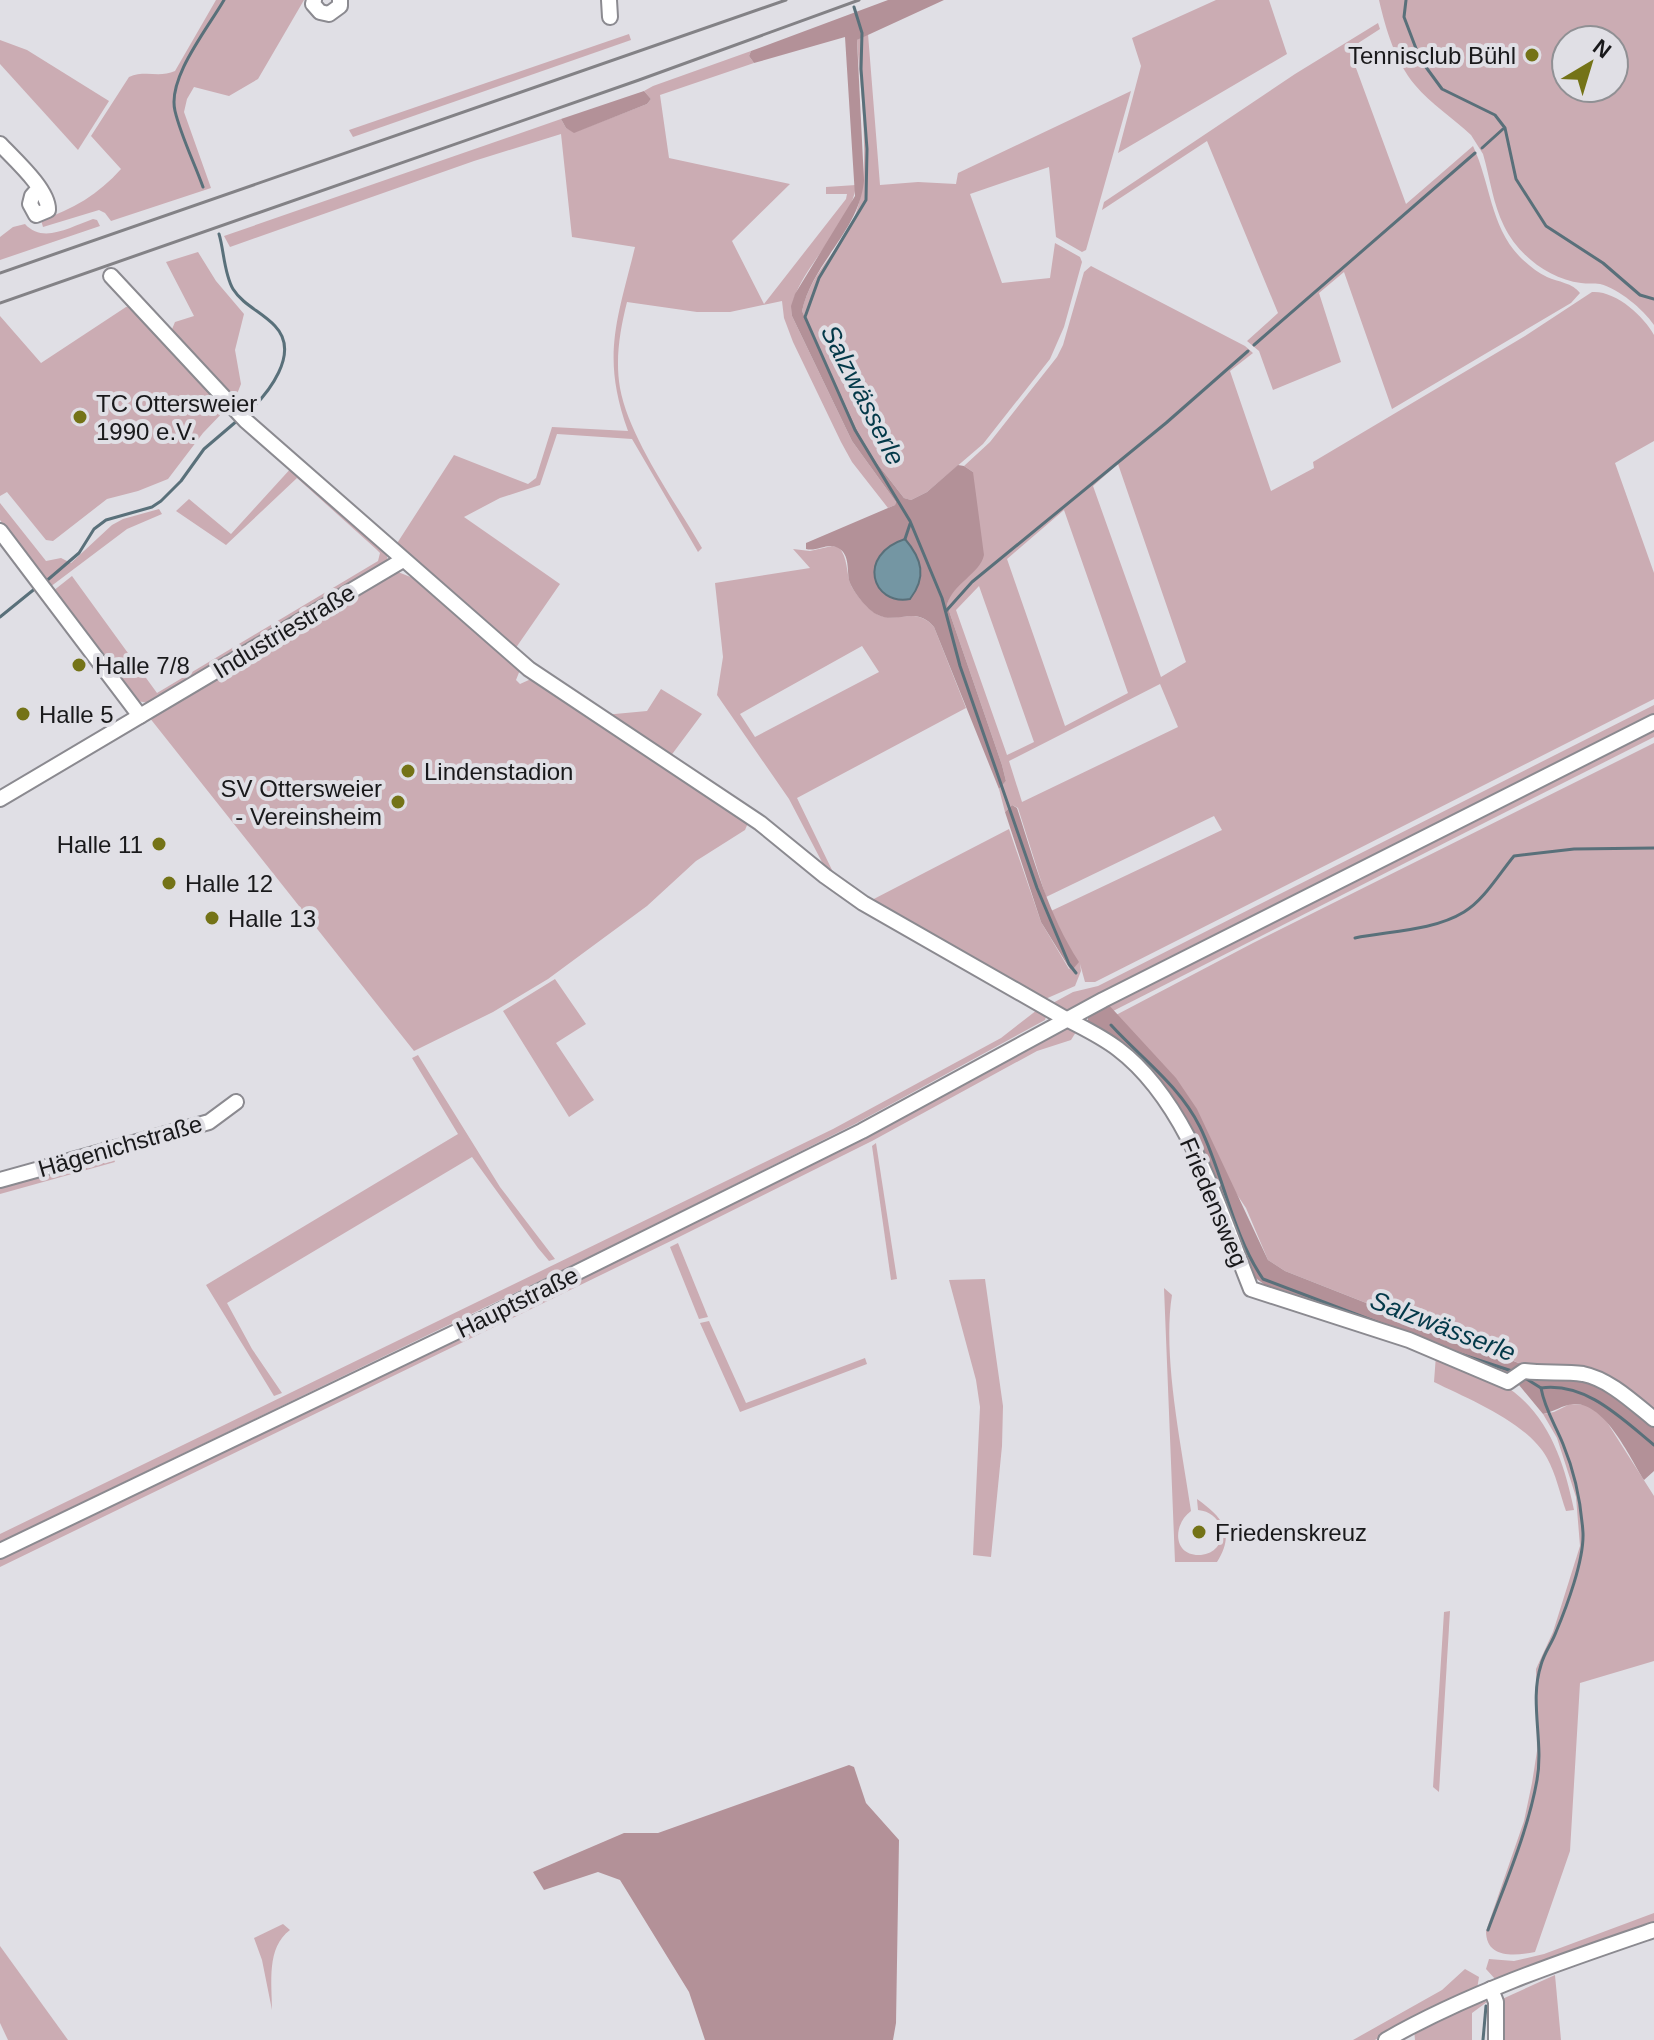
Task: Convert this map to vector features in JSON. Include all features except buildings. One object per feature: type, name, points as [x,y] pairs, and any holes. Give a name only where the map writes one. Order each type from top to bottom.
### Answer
[{"type":"street","points":[[314,0],[313,4],[320,12],[329,14],[340,6],[340,0]]},
{"type":"street","points":[[609,0],[610,17]]},
{"type":"street","points":[[0,144],[39,188]]},
{"type":"street","name":"Friedensweg","points":[[111,276],[246,421],[529,669],[760,823],[825,876],[899,925],[1119,1049],[1142,1071],[1172,1108],[1193,1148],[1251,1289],[1409,1340],[1508,1382],[1524,1371],[1583,1374],[1607,1384],[1654,1419]]},
{"type":"street","points":[[0,531],[140,716]]},
{"type":"street","name":"Industriestraße","points":[[0,799],[403,560]]},
{"type":"street","name":"Hauptstraße","points":[[0,1551],[862,1131],[1066,1019],[1654,722]]},
{"type":"street","name":"Hägenichstraße","points":[[0,1180],[209,1122],[236,1102]]},
{"type":"street","points":[[1386,2040],[1491,1989],[1654,1930]]},
{"type":"street","points":[[1491,1989],[1496,2002],[1496,2040]]},
{"type":"shaded area","points":[[216,0],[304,0],[258,79],[229,96],[194,87],[187,99],[184,112],[211,188],[111,221],[99,210],[43,227],[41,220],[84,200],[121,169],[91,136],[129,77],[175,71]]},
{"type":"shaded area","points":[[888,0],[944,0],[857,40],[864,181],[854,216],[816,277],[802,311],[859,434],[904,498],[911,500],[927,492],[958,465],[973,472],[984,555],[982,562],[950,597],[947,605],[1002,765],[1006,781],[999,789],[934,627],[920,617],[891,618],[876,614],[853,589],[846,557],[840,549],[833,546],[806,549],[806,543],[896,502],[852,441],[792,316],[795,294],[855,196],[845,37],[754,63],[749,56],[751,51]]},
{"type":"shaded area","points":[[1216,0],[1269,0],[1287,54],[1118,153],[1141,66],[1132,38]]},
{"type":"shaded area","points":[[1379,0],[1654,0],[1654,325],[1637,306],[1615,290],[1557,276],[1536,264],[1517,247],[1500,218],[1483,154],[1471,135],[1415,85],[1392,45]]},
{"type":"shaded area","points":[[1378,23],[1380,29],[1349,49],[1406,204],[1473,146],[1497,220],[1511,247],[1537,271],[1580,293],[1571,303],[1392,409],[1344,272],[1319,293],[1341,362],[1273,390],[1259,351],[1247,341],[1278,313],[1207,141],[1102,210],[1104,202],[1295,74]]},
{"type":"shaded area","points":[[629,34],[631,40],[353,137],[349,130]]},
{"type":"shaded area","points":[[868,34],[880,185],[918,182],[956,184],[958,173],[1131,91],[1086,250],[1082,252],[1056,237],[1049,167],[970,194],[1002,283],[1050,278],[1055,243],[1080,257],[1082,262],[1064,327],[1050,359],[983,444],[927,492],[911,500],[904,498],[859,434],[802,311],[812,283],[850,226],[861,195],[864,129],[857,40]]},
{"type":"shaded area","points":[[0,40],[27,50],[109,101],[78,150],[0,64]]},
{"type":"shaded area","points":[[751,51],[749,56],[754,63],[660,95],[669,158],[790,184],[732,241],[764,304],[846,199],[847,194],[826,194],[826,187],[856,185],[844,218],[800,285],[793,301],[792,316],[852,441],[896,502],[895,505],[888,508],[852,462],[793,342],[784,318],[782,301],[730,312],[697,312],[627,302],[618,355],[620,388],[625,407],[643,449],[702,548],[698,552],[632,439],[557,434],[540,485],[500,498],[464,517],[560,584],[513,652],[394,548],[454,455],[528,484],[536,478],[552,427],[628,431],[615,381],[614,359],[618,318],[635,247],[572,237],[561,134],[474,161],[230,247],[224,236],[561,119],[566,128],[575,132],[647,104],[651,99],[644,91],[653,86]]},
{"type":"shaded area","points":[[644,91],[651,99],[647,104],[574,133],[566,128],[561,119]]},
{"type":"shaded area","points":[[93,219],[100,226],[0,260],[0,237],[13,227],[25,224],[32,230],[48,233]]},
{"type":"shaded area","points":[[198,252],[216,281],[244,314],[235,350],[241,384],[233,404],[170,334],[175,322],[194,316],[166,262]]},
{"type":"shaded area","points":[[1091,266],[1253,353],[1230,371],[1271,491],[1314,468],[1313,462],[1525,336],[1592,292],[1610,295],[1628,306],[1654,335],[1654,441],[1615,463],[1654,573],[1654,699],[1095,982],[1085,982],[1080,964],[1081,971],[1075,986],[1043,1000],[868,902],[1009,829],[1041,922],[1069,969],[1073,969],[1051,911],[1222,830],[1214,816],[1046,897],[1018,808],[1012,805],[1005,812],[999,789],[1006,781],[1002,765],[947,605],[950,594],[957,586],[973,472],[964,466],[990,442],[1057,357],[1084,272]],"holes":[[[1118,464],[1186,662],[1161,677],[1093,486]],[[1064,510],[1128,693],[1065,726],[1007,559]],[[979,586],[1034,742],[1007,755],[956,610]],[[1160,684],[1178,727],[1022,802],[1009,761]]]},
{"type":"shaded area","name":"TC Ottersweier 1990 e.V.","points":[[134,305],[227,408],[203,433],[168,479],[107,499],[53,541],[46,540],[7,492],[0,496],[0,316],[41,363],[126,307]]},
{"type":"shaded area","points":[[293,466],[385,550],[388,560],[385,565],[149,703],[137,701],[53,591],[72,576],[157,693],[378,561],[380,553],[297,478],[226,545],[176,511],[189,499],[231,534]]},
{"type":"shaded area","points":[[0,503],[46,561],[61,558],[71,563],[112,525],[123,519],[159,509],[162,514],[127,529],[50,587],[0,520]]},
{"type":"shaded area","points":[[839,547],[852,587],[875,613],[890,617],[920,617],[934,627],[966,708],[797,798],[832,870],[844,886],[824,872],[823,864],[789,799],[717,695],[723,657],[715,583],[810,568],[793,549],[810,551]],"holes":[[[862,646],[879,672],[755,737],[740,714]]]},
{"type":"shaded area","name":"Lindenstadion","points":[[398,572],[413,578],[520,670],[516,680],[520,684],[531,679],[748,823],[745,830],[696,861],[647,906],[548,979],[493,1012],[414,1051],[149,717]]},
{"type":"shaded area","points":[[661,689],[702,714],[670,757],[604,715],[647,711]]},
{"type":"shaded area","points":[[1654,705],[1654,714],[1073,1009],[1057,1009],[1051,1004],[1073,992],[1098,986]]},
{"type":"shaded area","points":[[1654,728],[1654,737],[1113,1011],[1107,1003]]},
{"type":"shaded area","points":[[1654,743],[1654,1416],[1285,1271],[1268,1260],[1246,1208],[1116,1015],[1253,943]]},
{"type":"shaded area","points":[[1012,805],[1017,808],[1051,907],[1079,962],[1073,969],[1070,969],[1041,922],[1005,812]]},
{"type":"shaded area","points":[[555,979],[586,1024],[556,1043],[594,1100],[569,1117],[503,1011]]},
{"type":"shaded area","points":[[1107,1003],[1176,1078],[1197,1109],[1268,1260],[1285,1271],[1521,1364],[1513,1373],[1507,1374],[1272,1290],[1250,1274],[1174,1104],[1088,1023],[1088,1017]]},
{"type":"shaded area","points":[[1037,1010],[1047,1013],[1045,1020],[855,1124],[612,1246],[0,1542],[0,1534],[833,1129],[1001,1038]]},
{"type":"shaded area","points":[[1067,1028],[1076,1032],[1071,1040],[1037,1051],[872,1141],[0,1567],[0,1557]]},
{"type":"shaded area","points":[[418,1055],[500,1187],[555,1259],[549,1261],[538,1248],[472,1157],[227,1303],[252,1349],[282,1393],[274,1396],[206,1285],[458,1134],[412,1058]]},
{"type":"shaded area","points":[[876,1143],[897,1279],[891,1280],[872,1146]]},
{"type":"shaded area","points":[[111,1152],[115,1162],[0,1194],[0,1184]]},
{"type":"shaded area","points":[[678,1243],[708,1317],[699,1319],[670,1247]]},
{"type":"shaded area","points":[[985,1279],[1003,1406],[991,1557],[973,1555],[980,1407],[976,1380],[949,1280]]},
{"type":"shaded area","points":[[1164,1288],[1172,1295],[1171,1374],[1191,1511],[1181,1524],[1178,1539],[1185,1551],[1201,1555],[1217,1547],[1221,1540],[1220,1525],[1208,1513],[1198,1510],[1197,1499],[1224,1526],[1225,1542],[1217,1562],[1175,1562]]},
{"type":"shaded area","points":[[709,1321],[746,1403],[865,1358],[867,1364],[740,1412],[700,1323]]},
{"type":"shaded area","points":[[1436,1355],[1500,1383],[1530,1407],[1559,1455],[1574,1510],[1566,1511],[1547,1458],[1526,1433],[1480,1404],[1434,1382]]},
{"type":"shaded area","points":[[1530,1376],[1582,1378],[1605,1387],[1654,1423],[1654,1471],[1644,1480],[1615,1432],[1606,1421],[1585,1406],[1573,1404],[1543,1414],[1519,1385]]},
{"type":"shaded area","points":[[1570,1404],[1589,1405],[1605,1419],[1654,1496],[1654,1661],[1580,1683],[1570,1851],[1535,1952],[1503,1954],[1491,1947],[1486,1931],[1524,1821],[1532,1783],[1537,1751],[1536,1669],[1553,1632],[1580,1546],[1576,1497],[1557,1438],[1543,1414]]},
{"type":"shaded area","points":[[1450,1611],[1439,1792],[1433,1787],[1444,1612]]},
{"type":"shaded area","points":[[849,1765],[854,1767],[866,1803],[899,1840],[896,2023],[893,2040],[705,2040],[689,1992],[620,1880],[598,1872],[544,1890],[533,1872],[624,1833],[658,1833]]},
{"type":"shaded area","points":[[1654,1913],[1654,1924],[1496,1980],[1486,1969],[1489,1959],[1514,1961],[1544,1954]]},
{"type":"shaded area","points":[[283,1924],[290,1930],[282,1937],[274,1956],[272,2010],[262,1960],[254,1938]]},
{"type":"shaded area","points":[[0,1946],[68,2040],[8,2040],[0,2023]]},
{"type":"shaded area","points":[[1465,1969],[1479,1977],[1477,1989],[1375,2040],[1353,2040],[1442,1990]]},
{"type":"shaded area","points":[[1555,1975],[1561,2040],[1500,2040],[1500,2000]]},
{"type":"shaded area","points":[[1480,1999],[1487,2002],[1472,2013],[1472,2040],[1415,2040],[1414,2029]]},
{"type":"water","points":[[905,539],[919,561],[920,576],[910,599],[897,599],[886,595],[879,587],[875,567],[890,546]]},
{"type":"waterway","name":"Salzwässerle","points":[[203,187],[184,139],[174,98],[183,69],[224,0]]},
{"type":"waterway","points":[[1406,0],[1404,17],[1420,59],[1442,89],[1495,115],[1505,128],[1516,179],[1546,226],[1603,263],[1640,295],[1654,299]]},
{"type":"waterway","name":"Salzwässerle","points":[[854,7],[862,33],[866,200],[819,278],[805,317],[855,430],[910,521],[942,598],[960,666],[1037,888],[1069,964],[1076,973]]},
{"type":"waterway","name":"Salzwässerle","points":[[1482,148],[1503,129]]},
{"type":"waterway","name":"Salzwässerle","points":[[1254,345],[1475,153]]},
{"type":"waterway","name":"Salzwässerle","points":[[219,234],[233,289],[275,326],[285,348],[279,372],[272,384],[247,413]]},
{"type":"waterway","name":"Salzwässerle","points":[[946,611],[972,582],[1166,423],[1248,351]]},
{"type":"waterway","name":"Salzwässerle","points":[[44,583],[79,553],[94,529],[106,520],[152,507],[161,501],[181,481],[204,449],[238,420]]},
{"type":"waterway","name":"Salzwässerle","points":[[905,539],[910,524]]},
{"type":"waterway","name":"Salzwässerle","points":[[0,617],[37,587]]},
{"type":"waterway","points":[[1355,938],[1425,927],[1464,912],[1485,894],[1514,856],[1574,849],[1654,848]]},
{"type":"waterway","name":"Salzwässerle","points":[[1111,1025],[1171,1085],[1200,1127],[1243,1243],[1263,1279],[1387,1326]]},
{"type":"waterway","name":"Salzwässerle","points":[[1454,1352],[1515,1372]]},
{"type":"waterway","name":"Salzwässerle","points":[[1488,1930],[1516,1856],[1533,1799],[1539,1766],[1538,1679],[1542,1661],[1570,1596],[1583,1544],[1579,1499],[1567,1455],[1541,1388],[1525,1378]]},
{"type":"waterway","points":[[1541,1388],[1557,1388],[1588,1396],[1654,1445]]},
{"type":"waterway","name":"Salzwässerle","points":[[1483,2040],[1486,2006]]},
{"type":"railway","points":[[0,273],[786,0]]},
{"type":"railway","points":[[0,303],[859,0]]},
{"type":"place","name":"Tennisclub Bühl","points":[[1532,55]]},
{"type":"place","name":"TC Ottersweier 1990 e.V.","points":[[80,417]]},
{"type":"place","name":"Halle 7/8","points":[[79,665]]},
{"type":"place","name":"Halle 5","points":[[23,714]]},
{"type":"place","name":"Lindenstadion","points":[[408,771]]},
{"type":"place","name":"SV Ottersweier - Vereinsheim","points":[[398,802]]},
{"type":"place","name":"Halle 11","points":[[159,844]]},
{"type":"place","name":"Halle 12","points":[[169,883]]},
{"type":"place","name":"Halle 13","points":[[212,918]]},
{"type":"place","name":"Friedenskreuz","points":[[1199,1532]]}]
